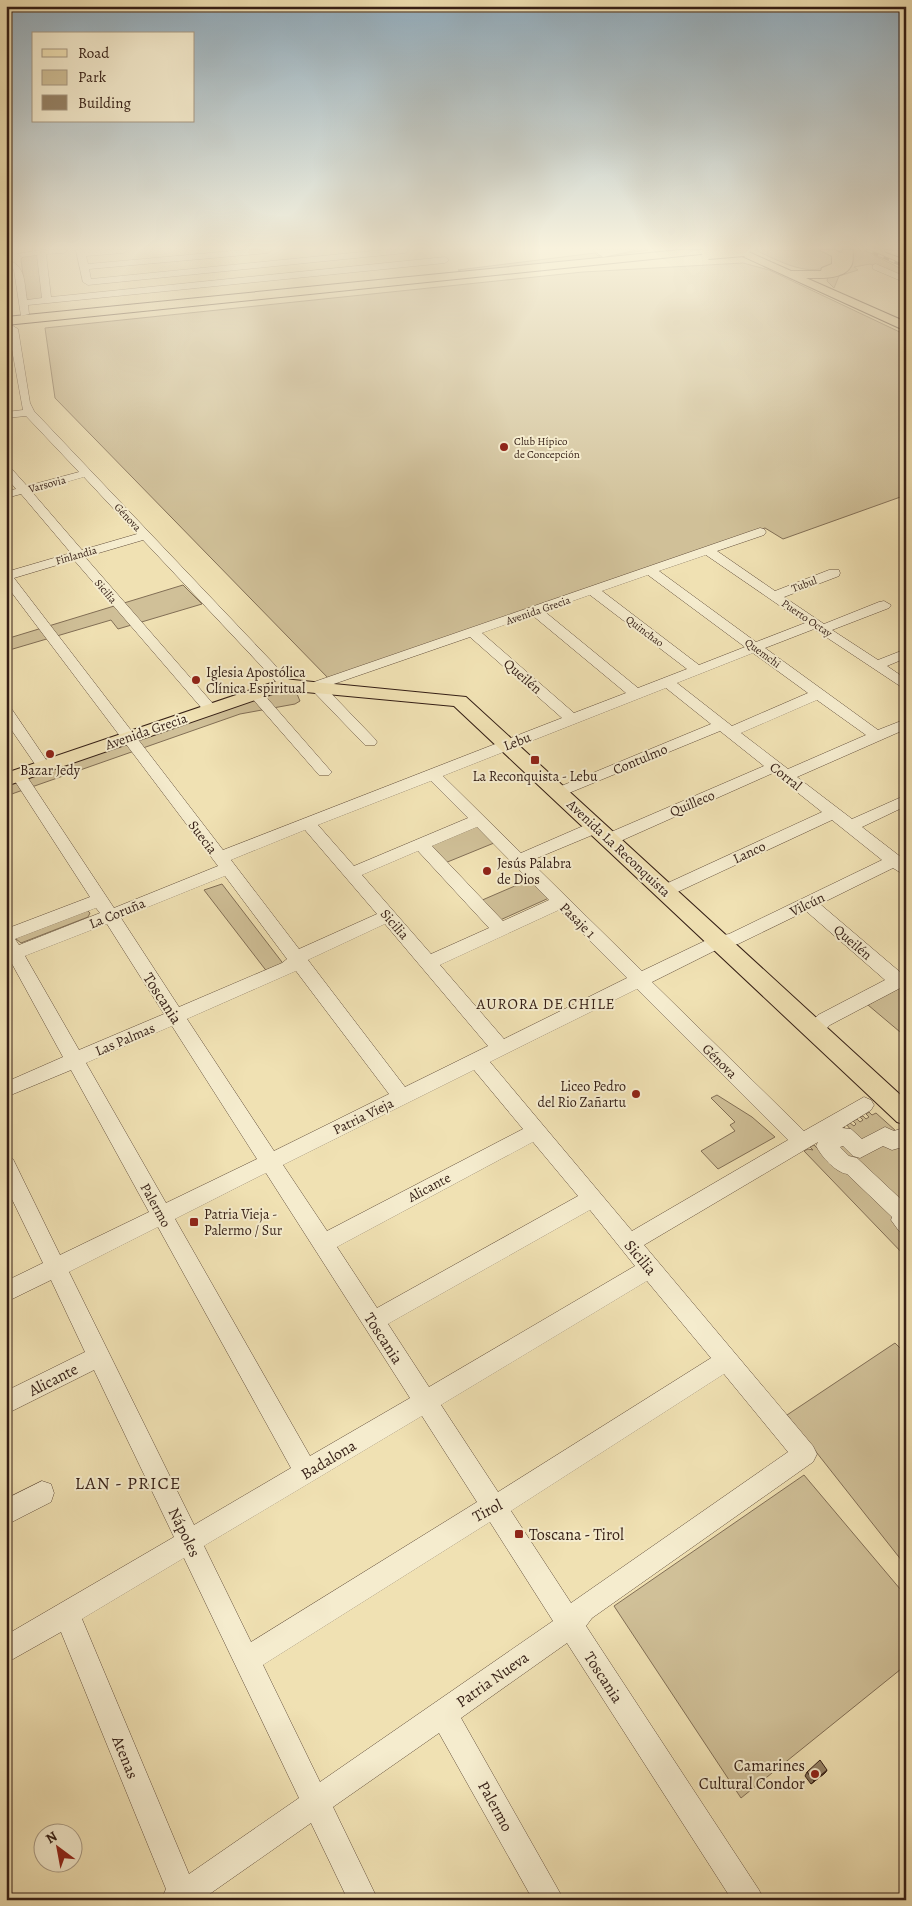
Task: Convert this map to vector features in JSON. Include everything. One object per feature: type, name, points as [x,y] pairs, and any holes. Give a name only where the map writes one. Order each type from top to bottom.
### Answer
[{"type":"main road","name":"Avenida La Reconquista","points":[[286,684],[459,702],[466,705],[906,1115]]},
{"type":"main road","name":"Avenida Grecia","points":[[13,778],[255,693],[286,684]]},
{"type":"street","name":"Génova","points":[[10,339],[12,355],[29,412],[286,684]]},
{"type":"street","points":[[6,415],[29,412]]},
{"type":"street","name":"Sicilia","points":[[6,469],[113,600],[138,624],[210,709]]},
{"type":"street","name":"Varsovia","points":[[6,495],[87,474]]},
{"type":"street","name":"Avenida Grecia","points":[[316,686],[535,612],[760,532]]},
{"type":"street","name":"Finlandia","points":[[6,576],[146,535]]},
{"type":"street","name":"Puerto Octay","points":[[708,551],[906,686]]},
{"type":"street","name":"Quemchi","points":[[650,571],[876,736]]},
{"type":"street","name":"Tubul","points":[[774,596],[834,573]]},
{"type":"street","name":"Suecia","points":[[6,576],[223,864],[402,1097]]},
{"type":"street","name":"Quinchao","points":[[593,591],[697,670]]},
{"type":"street","name":"Lebu","points":[[223,864],[308,823],[508,744],[755,648],[884,605]]},
{"type":"street","points":[[535,612],[636,694]]},
{"type":"street","name":"Queilén","points":[[474,633],[572,719]]},
{"type":"street","points":[[876,666],[906,653]]},
{"type":"street","name":"Corral","points":[[667,682],[900,866]]},
{"type":"street","points":[[316,686],[370,742]]},
{"type":"street","points":[[255,693],[324,772]]},
{"type":"street","name":"Contulmo","points":[[559,792],[819,694]]},
{"type":"street","points":[[6,711],[44,767]]},
{"type":"street","name":"Quilleco","points":[[519,860],[603,833],[780,771],[906,723]]},
{"type":"street","name":"Pasaje 1","points":[[433,774],[639,980]]},
{"type":"street","name":"Toscania","points":[[13,778],[100,900],[749,1900]]},
{"type":"street","points":[[850,826],[906,800]]},
{"type":"street","name":"Lanco","points":[[665,890],[833,813]]},
{"type":"street","points":[[351,873],[479,820]]},
{"type":"street","name":"Sicilia","points":[[308,823],[501,1048]]},
{"type":"street","points":[[421,844],[500,929]]},
{"type":"street","name":"La Coruña","points":[[8,946],[110,916],[223,864]]},
{"type":"street","name":"Vilcún","points":[[719,941],[732,940],[808,903],[900,866]]},
{"type":"street","name":"La Coruña","points":[[8,946],[100,900]]},
{"type":"street","points":[[428,963],[560,902]]},
{"type":"street","name":"Queilén","points":[[808,903],[902,979]]},
{"type":"street","points":[[298,961],[304,954],[388,916]]},
{"type":"street","name":"Patria Vieja","points":[[6,1292],[719,941]]},
{"type":"street","name":"Palermo","points":[[8,946],[75,1060],[306,1472]]},
{"type":"street","name":"Las Palmas","points":[[6,1090],[288,968],[298,961]]},
{"type":"street","points":[[814,1029],[824,1020],[902,979]]},
{"type":"street","name":"Génova","points":[[639,980],[802,1142]]},
{"type":"street","name":"Sicilia","points":[[477,1060],[805,1454]]},
{"type":"street","points":[[630,1243],[864,1105]]},
{"type":"street","name":"Alicante","points":[[322,1244],[536,1131]]},
{"type":"street","points":[[906,1142],[900,1137],[892,1142],[885,1135],[860,1150],[844,1135],[826,1146],[846,1166],[850,1164],[906,1217],[901,1220],[906,1225]]},
{"type":"street","name":"Nápoles","points":[[6,1165],[363,1900]]},
{"type":"street","points":[[373,1321],[593,1198]]},
{"type":"street","name":"Badalona","points":[[6,1650],[650,1268]]},
{"type":"street","name":"Alicante","points":[[6,1403],[99,1356]]},
{"type":"street","name":"Tirol","points":[[247,1660],[727,1360]]},
{"type":"street","name":"Patria Nueva","points":[[181,1898],[570,1624],[583,1609],[805,1454]]},
{"type":"street","points":[[6,1513],[42,1493]]},
{"type":"street","name":"Atenas","points":[[68,1614],[181,1898]]},
{"type":"street","name":"Palermo","points":[[443,1713],[549,1900]]},
{"type":"green space","name":"Club Hípico de Concepción","points":[[47,339],[906,339],[906,495],[783,539],[765,528],[330,680],[55,398]]},
{"type":"green space","points":[[183,585],[202,604],[118,629],[111,620],[6,651],[6,639]]},
{"type":"green space","points":[[277,693],[297,694],[300,701],[295,704],[240,714],[6,796],[6,785],[241,703]]},
{"type":"green space","points":[[477,825],[494,843],[445,863],[428,846]]},
{"type":"green space","points":[[531,879],[549,898],[498,921],[480,901]]},
{"type":"green space","points":[[222,884],[285,966],[268,973],[204,890]]},
{"type":"green space","points":[[87,910],[90,913],[88,917],[21,943],[16,939],[17,936]]},
{"type":"green space","points":[[906,982],[906,1037],[868,1005]]},
{"type":"green space","points":[[717,1095],[752,1117],[775,1137],[718,1169],[701,1151],[735,1131],[730,1125],[735,1122],[711,1098]]},
{"type":"green space","points":[[869,1112],[872,1115],[876,1113],[906,1140],[906,1257],[804,1151],[808,1149],[813,1150],[810,1147],[814,1145],[817,1148],[844,1127],[847,1130],[850,1129],[847,1125],[850,1123],[854,1126],[856,1124],[853,1121],[857,1119],[860,1122],[863,1120],[860,1117],[863,1116],[866,1119],[869,1117],[866,1114]]},
{"type":"green space","points":[[895,1343],[906,1354],[906,1566],[787,1415]]},
{"type":"green space","points":[[804,1475],[906,1596],[906,1665],[741,1798],[614,1606]]},
{"type":"building","name":"Camarines Cultural Condor","points":[[820,1760],[827,1770],[814,1781],[807,1772]]},
{"type":"place","name":"Club Hípico de Concepción","points":[[504,447]]},
{"type":"place","name":"Iglesia Apostólica Clínica Espiritual","points":[[196,680]]},
{"type":"place","name":"Bazar Jedy","points":[[50,754]]},
{"type":"place","name":"La Reconquista - Lebu","points":[[535,760]]},
{"type":"place","name":"Jesús Palabra de Dios","points":[[487,871]]},
{"type":"place","name":"Liceo Pedro del Rio Zañartu","points":[[636,1094]]},
{"type":"place","name":"Patria Vieja - Palermo / Sur","points":[[194,1222]]},
{"type":"place","name":"Toscana - Tirol","points":[[519,1534]]},
{"type":"place","name":"Camarines Cultural Condor","points":[[815,1774]]},
{"type":"district","name":"AURORA DE CHILE","points":[[546,1004]]},
{"type":"district","name":"LAN - PRICE","points":[[128,1483]]}]
